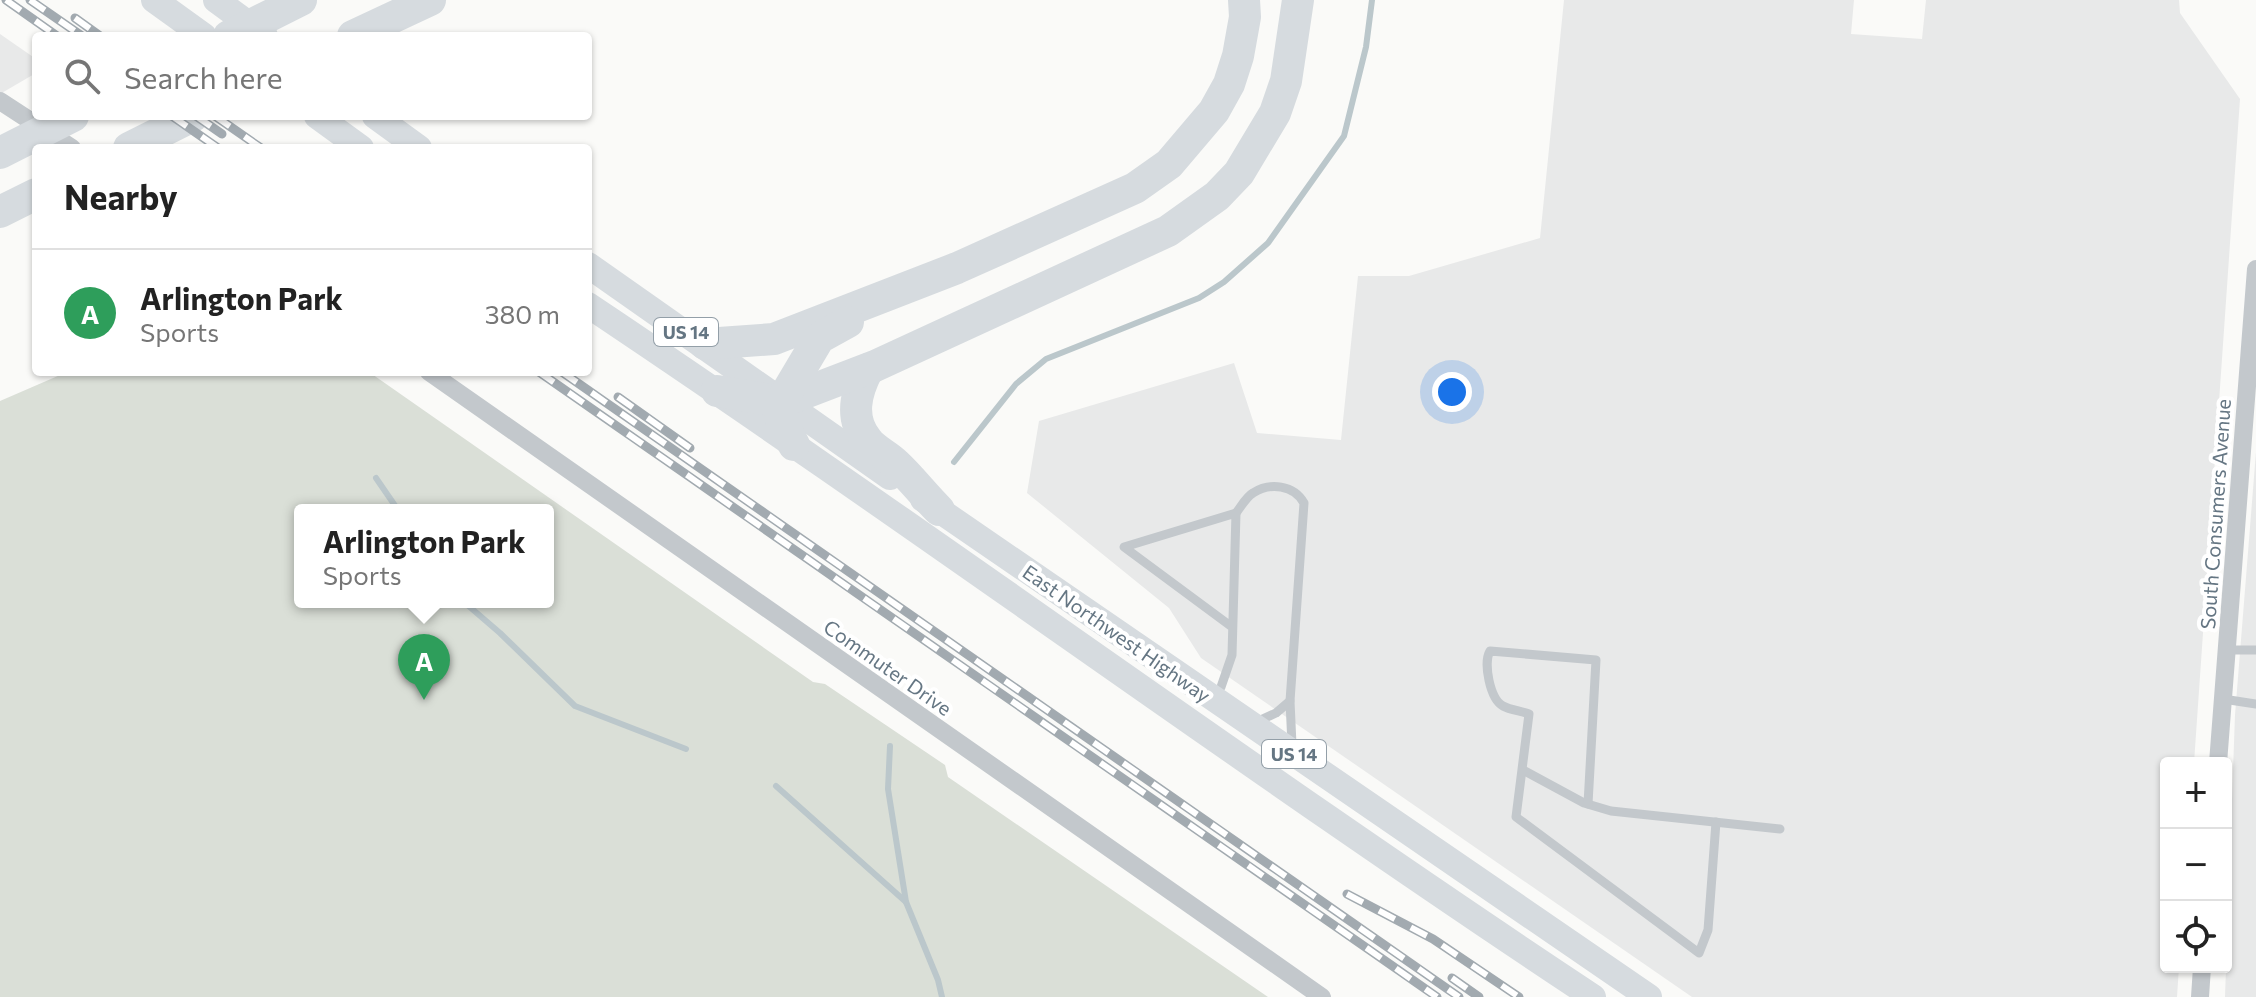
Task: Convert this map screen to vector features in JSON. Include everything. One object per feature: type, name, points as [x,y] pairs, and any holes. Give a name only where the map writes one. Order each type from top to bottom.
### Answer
[{"type":"highway","points":[[237,32],[301,0]]},
{"type":"highway","points":[[361,32],[430,0]]},
{"type":"highway","points":[[705,344],[774,339],[913,286],[1135,188],[1169,164],[1214,111],[1229,84],[1238,56],[1245,17],[1244,0]]},
{"type":"highway","points":[[717,391],[781,402],[868,369],[1168,231],[1217,196],[1239,173],[1275,113],[1286,81],[1298,0]]},
{"type":"highway","points":[[0,153],[65,120]]},
{"type":"highway","points":[[137,144],[185,120]]},
{"type":"highway","points":[[0,212],[32,196]]},
{"type":"highway","points":[[794,445],[781,420],[781,402],[819,338],[913,286]]},
{"type":"highway","points":[[868,369],[859,387],[857,424],[867,442],[894,461],[939,510]]},
{"type":"main road","points":[[154,0],[198,32]]},
{"type":"main road","points":[[216,0],[260,32]]},
{"type":"main road","points":[[322,120],[356,144]]},
{"type":"main road","points":[[380,120],[414,144]]},
{"type":"main road","name":"East Northwest Highway","points":[[592,268],[705,344],[781,402],[1649,997]]},
{"type":"main road","name":"East Northwest Highway","points":[[592,308],[717,391],[1438,894],[1593,997]]},
{"type":"main road","points":[[1184,716],[1212,699]]},
{"type":"street","points":[[0,101],[66,144]]},
{"type":"street","name":"South Consumers Avenue","points":[[2218,757],[2252,368],[2256,269]]},
{"type":"street","name":"Commuter Drive","points":[[435,376],[1322,997]]},
{"type":"street","points":[[2200,997],[2202,973]]},
{"type":"lane","points":[[1232,627],[1124,547],[1236,513],[1251,494],[1268,487],[1287,488],[1299,494],[1304,503],[1290,701],[1292,753]]},
{"type":"lane","points":[[1212,699],[1221,687],[1232,655],[1236,513]]},
{"type":"lane","points":[[2227,650],[2256,650]]},
{"type":"lane","points":[[1588,804],[1596,660],[1490,651],[1486,658],[1487,669],[1496,700],[1529,714],[1516,817],[1699,953],[1708,930],[1716,822]]},
{"type":"lane","points":[[2223,699],[2256,704]]},
{"type":"lane","points":[[1249,723],[1265,720],[1290,701]]},
{"type":"lane","points":[[1523,770],[1588,804],[1611,811],[1780,829]]},
{"type":"shaded area","points":[[1564,0],[1854,0],[1851,34],[1922,39],[1926,0],[2179,0],[2180,13],[2240,99],[2194,757],[2160,757],[2160,973],[2179,973],[2177,997],[1692,997],[1201,658],[1169,608],[1027,493],[1039,421],[1234,363],[1257,433],[1341,440],[1358,276],[1409,276],[1540,238]]},
{"type":"shaded area","points":[[0,34],[32,56],[32,75],[0,94]]},
{"type":"shaded area","points":[[58,376],[375,376],[813,682],[825,684],[945,765],[948,777],[1268,997],[0,997],[0,401]]},
{"type":"shaded area","points":[[2256,452],[2256,997],[2225,997],[2226,973],[2232,973],[2235,715]]},
{"type":"waterway","points":[[954,462],[1016,384],[1046,359],[1199,298],[1224,282],[1268,243],[1344,136],[1366,47],[1372,0]]},
{"type":"waterway","points":[[376,478],[394,504]]},
{"type":"waterway","points":[[471,608],[575,706],[686,749]]},
{"type":"waterway","points":[[890,746],[888,789],[906,902],[942,997]]},
{"type":"waterway","points":[[776,786],[906,902]]},
{"type":"railway","points":[[6,0],[51,32]]},
{"type":"railway","points":[[30,0],[76,32]]},
{"type":"railway","points":[[75,18],[94,32]]},
{"type":"railway","points":[[178,120],[212,144]]},
{"type":"railway","points":[[202,120],[222,134]]},
{"type":"railway","points":[[221,120],[255,144]]},
{"type":"railway","points":[[545,376],[1437,997]]},
{"type":"railway","points":[[568,376],[1459,997]]},
{"type":"railway","points":[[618,397],[690,448]]},
{"type":"railway","points":[[1347,894],[1433,939],[1519,997]]},
{"type":"railway","points":[[1452,978],[1479,997]]},
{"type":"place","name":"Arlington Park","points":[[424,700]]}]
